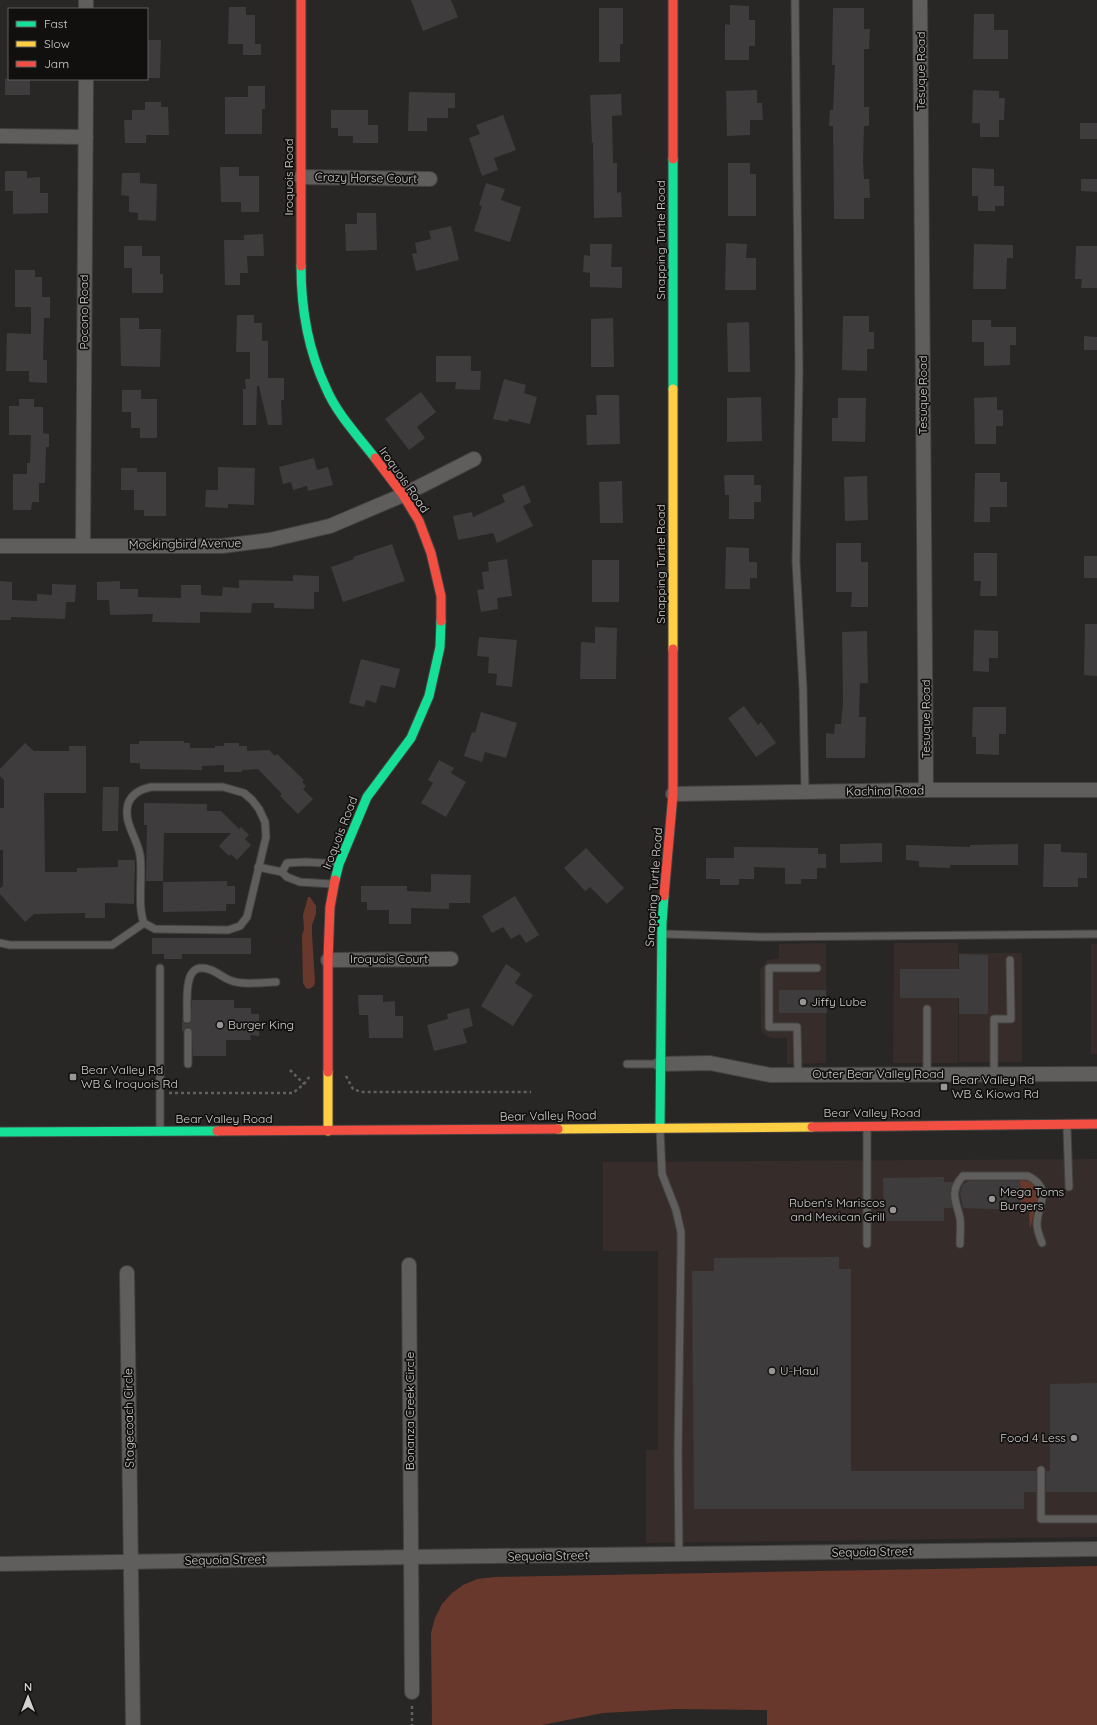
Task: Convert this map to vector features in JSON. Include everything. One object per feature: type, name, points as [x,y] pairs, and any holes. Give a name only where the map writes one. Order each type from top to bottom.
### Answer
[{"type":"street","name":"Iroquois Road","points":[[301,0],[301,293],[309,342],[326,389],[348,424],[403,495],[419,521],[431,553],[441,596],[440,648],[429,696],[411,738],[367,796],[339,864],[334,884],[330,906],[328,960],[328,1131]]},
{"type":"street","name":"Snapping Turtle Road","points":[[660,1127],[662,934],[673,794],[673,0]]},
{"type":"street","name":"Tesuque Road","points":[[920,0],[926,790]]},
{"type":"street","name":"Pocono Road","points":[[83,545],[86,80]]},
{"type":"street","points":[[0,136],[86,137]]},
{"type":"street","name":"Crazy Horse Court","points":[[301,177],[430,179]]},
{"type":"street","name":"Mockingbird Avenue","points":[[0,546],[222,546],[270,540],[330,526],[403,495],[474,459]]},
{"type":"street","name":"Kachina Road","points":[[673,794],[926,790],[1097,790]]},
{"type":"street","name":"Iroquois Court","points":[[328,960],[451,959]]},
{"type":"street","name":"Outer Bear Valley Road","points":[[660,1064],[710,1063],[770,1075],[1097,1074]]},
{"type":"street","name":"Bear Valley Road","points":[[0,1132],[328,1131],[1097,1124]]},
{"type":"street","name":"Bonanza Creek Circle","points":[[409,1265],[412,1692]]},
{"type":"street","name":"Stagecoach Circle","points":[[127,1273],[133,1725]]},
{"type":"street","name":"Sequoia Street","points":[[0,1564],[412,1557],[1097,1549]]},
{"type":"lane","points":[[795,0],[799,369],[796,562],[803,688],[805,792]]},
{"type":"lane","points":[[151,787],[224,787],[244,793],[259,809],[265,822],[266,837],[247,917],[240,926],[228,930],[156,929],[144,923],[141,910],[142,883],[140,852],[129,826],[127,815],[128,804],[133,796],[140,789],[151,787]]},
{"type":"lane","points":[[282,872],[287,863],[305,862],[339,864]]},
{"type":"lane","points":[[258,867],[282,872],[287,877],[300,882],[334,884]]},
{"type":"lane","points":[[0,943],[10,945],[112,945],[144,923]]},
{"type":"lane","points":[[662,934],[763,937],[1097,934]]},
{"type":"lane","points":[[994,1074],[994,1019],[1011,1019],[1010,960]]},
{"type":"lane","points":[[160,968],[160,1131]]},
{"type":"lane","points":[[187,1019],[188,981],[192,972],[195,970],[200,968],[211,970],[236,982],[276,982]]},
{"type":"lane","points":[[798,1074],[797,1027],[769,1027],[769,968],[817,968]]},
{"type":"lane","points":[[927,1009],[927,1074]]},
{"type":"lane","points":[[188,1032],[188,1064]]},
{"type":"lane","points":[[628,1064],[660,1064]]},
{"type":"lane","points":[[1067,1124],[1069,1187]]},
{"type":"lane","points":[[867,1125],[867,1244]]},
{"type":"lane","points":[[660,1127],[662,1174],[676,1210],[681,1232],[678,1452],[679,1554]]},
{"type":"lane","points":[[960,1244],[960,1220],[955,1203],[955,1195],[957,1184],[964,1176],[1028,1176],[1036,1180],[1043,1195],[1037,1223],[1038,1233],[1042,1243]]},
{"type":"lane","points":[[1041,1470],[1042,1519],[1097,1519]]},
{"type":"path","points":[[290,1070],[304,1084]]},
{"type":"path","points":[[160,1093],[293,1093],[304,1084],[313,1073]]},
{"type":"path","points":[[344,1073],[353,1089],[361,1092],[531,1092]]},
{"type":"path","points":[[412,1692],[412,1725]]},
{"type":"shaded area","points":[[308,897],[310,897],[316,906],[316,914],[312,925],[315,982],[314,986],[309,989],[306,988],[303,983],[302,936],[304,929],[303,915]]},
{"type":"shaded area","points":[[826,943],[826,1063],[787,1064],[787,1038],[769,1037],[763,1033],[761,1028],[760,970],[768,960],[779,958],[779,944]]},
{"type":"shaded area","points":[[894,943],[958,943],[958,1063],[893,1063]]},
{"type":"shaded area","points":[[1091,944],[1097,944],[1097,1054],[1091,1054]]},
{"type":"shaded area","points":[[959,953],[1022,953],[1022,1062],[959,1062]]},
{"type":"shaded area","points":[[1097,1159],[1097,1537],[646,1543],[646,1450],[658,1450],[658,1251],[603,1251],[603,1162]]},
{"type":"shaded area","points":[[1020,1180],[1032,1183],[1039,1193],[1030,1229],[1029,1212],[1021,1212]]},
{"type":"shaded area","points":[[1097,1566],[1097,1725],[767,1725],[767,1710],[675,1709],[603,1713],[542,1725],[432,1725],[431,1633],[435,1618],[442,1604],[452,1593],[463,1585],[477,1579],[495,1577]]},
{"type":"building","points":[[411,0],[451,0],[458,17],[423,31]]},
{"type":"building","points":[[730,5],[749,6],[749,20],[755,20],[755,46],[749,46],[749,60],[725,60],[725,24],[730,25]]},
{"type":"building","points":[[229,7],[246,7],[246,15],[255,15],[255,44],[261,44],[261,55],[243,55],[243,44],[228,44]]},
{"type":"building","points":[[599,8],[623,8],[623,44],[620,44],[620,62],[599,62]]},
{"type":"building","points":[[833,8],[864,8],[864,29],[870,29],[869,49],[864,49],[864,107],[869,107],[869,126],[864,126],[863,161],[864,179],[869,179],[870,198],[864,198],[864,219],[834,219],[833,126],[829,126],[830,110],[833,110],[835,65],[832,65]]},
{"type":"building","points":[[974,14],[994,14],[994,30],[1008,30],[1008,59],[973,59]]},
{"type":"building","points":[[148,40],[161,40],[160,78],[148,78]]},
{"type":"building","points":[[5,79],[30,80],[30,95],[5,95]]},
{"type":"building","points":[[248,86],[265,86],[265,109],[262,109],[262,134],[225,134],[225,97],[248,97]]},
{"type":"building","points":[[757,90],[757,103],[762,103],[763,120],[750,120],[750,135],[727,136],[726,91]]},
{"type":"building","points":[[973,90],[999,91],[999,98],[1005,98],[1004,120],[999,120],[999,137],[980,137],[980,123],[972,123]]},
{"type":"building","points":[[409,92],[455,93],[455,108],[448,108],[448,118],[427,118],[427,131],[408,131]]},
{"type":"building","points":[[621,94],[622,115],[612,116],[613,163],[617,163],[617,193],[621,192],[622,217],[594,218],[593,142],[592,143],[590,95]]},
{"type":"building","points":[[145,102],[161,102],[161,107],[168,107],[169,135],[146,135],[146,143],[125,143],[124,120],[132,120],[132,110],[145,110]]},
{"type":"building","points":[[331,110],[368,110],[368,125],[378,125],[378,143],[353,143],[353,136],[338,136],[338,128],[331,128]]},
{"type":"building","points":[[503,115],[516,150],[494,158],[498,170],[482,176],[469,138],[480,134],[476,125]]},
{"type":"building","points":[[1080,123],[1097,123],[1097,139],[1080,139]]},
{"type":"building","points":[[728,163],[750,163],[750,174],[756,174],[756,216],[728,216]]},
{"type":"building","points":[[220,167],[239,167],[239,176],[259,176],[259,212],[241,212],[241,202],[221,202]]},
{"type":"building","points":[[972,168],[994,169],[994,186],[1004,186],[1004,206],[995,206],[995,211],[978,211],[978,196],[972,196]]},
{"type":"building","points":[[5,171],[27,171],[27,178],[40,177],[40,193],[48,193],[48,213],[13,214],[13,191],[5,191]]},
{"type":"building","points":[[122,173],[140,173],[140,183],[157,184],[156,221],[138,220],[138,213],[129,212],[129,196],[121,195]]},
{"type":"building","points":[[1081,179],[1097,179],[1097,192],[1081,191]]},
{"type":"building","points":[[486,183],[505,189],[501,200],[521,207],[510,242],[474,231],[482,206],[479,205]]},
{"type":"building","points":[[357,213],[376,213],[377,250],[346,251],[345,224],[357,224]]},
{"type":"building","points":[[451,226],[459,260],[416,271],[412,254],[417,253],[415,243],[431,239],[429,231]]},
{"type":"building","points":[[263,234],[264,256],[247,256],[248,273],[240,273],[240,285],[225,285],[224,240],[244,240],[244,235]]},
{"type":"building","points":[[726,243],[747,244],[746,258],[756,258],[756,290],[725,290]]},
{"type":"building","points":[[590,244],[612,244],[611,267],[622,267],[622,288],[590,287],[590,273],[583,272],[584,255],[590,256]]},
{"type":"building","points":[[974,244],[1013,245],[1013,258],[1007,258],[1006,289],[973,289]]},
{"type":"building","points":[[124,246],[142,246],[142,256],[160,256],[160,274],[163,274],[163,293],[132,293],[132,268],[124,268]]},
{"type":"building","points":[[1076,246],[1097,246],[1097,288],[1081,288],[1082,279],[1075,279]]},
{"type":"building","points":[[15,270],[35,270],[35,277],[42,277],[42,297],[50,297],[50,318],[44,318],[43,360],[47,360],[47,383],[29,382],[29,371],[6,371],[7,333],[31,334],[31,307],[15,307]]},
{"type":"building","points":[[237,315],[254,315],[254,323],[262,323],[262,341],[268,341],[268,378],[284,378],[284,400],[281,400],[282,425],[268,425],[259,386],[257,386],[256,425],[243,425],[243,389],[246,389],[245,379],[250,379],[250,352],[236,352]]},
{"type":"building","points":[[843,316],[869,316],[869,332],[874,332],[874,349],[867,349],[867,371],[842,370]]},
{"type":"building","points":[[120,318],[139,318],[139,329],[161,329],[160,367],[121,366]]},
{"type":"building","points":[[613,318],[614,367],[591,367],[591,319]]},
{"type":"building","points":[[972,320],[991,320],[991,327],[1016,327],[1016,345],[1010,345],[1010,365],[984,366],[984,342],[972,342]]},
{"type":"building","points":[[749,322],[750,372],[728,372],[727,323]]},
{"type":"building","points":[[1084,336],[1097,337],[1097,350],[1084,350]]},
{"type":"building","points":[[436,356],[471,356],[471,371],[481,371],[480,390],[455,389],[456,382],[436,382]]},
{"type":"building","points":[[504,379],[526,385],[524,393],[537,397],[530,424],[509,419],[508,422],[493,419]]},
{"type":"building","points":[[122,390],[141,390],[141,399],[157,399],[157,438],[140,438],[140,428],[131,428],[131,412],[122,412]]},
{"type":"building","points":[[421,392],[436,412],[417,427],[425,438],[409,450],[385,419]]},
{"type":"building","points":[[596,395],[619,395],[620,444],[587,445],[586,415],[597,415]]},
{"type":"building","points":[[761,397],[762,441],[727,442],[727,398]]},
{"type":"building","points":[[997,397],[997,410],[1003,410],[1003,426],[996,426],[996,444],[975,444],[974,398]]},
{"type":"building","points":[[838,398],[866,398],[865,442],[832,441],[832,418],[838,418]]},
{"type":"building","points":[[19,399],[34,399],[34,407],[43,407],[43,433],[49,434],[49,447],[46,447],[45,483],[39,483],[39,502],[32,502],[31,510],[13,510],[13,474],[27,474],[27,463],[30,463],[31,435],[9,435],[9,406],[19,406]]},
{"type":"building","points":[[314,458],[317,470],[328,467],[333,485],[308,491],[307,486],[293,490],[291,482],[283,484],[279,467]]},
{"type":"building","points":[[218,467],[255,468],[254,505],[228,504],[228,508],[205,507],[206,490],[218,490]]},
{"type":"building","points":[[121,468],[137,468],[137,472],[166,472],[166,516],[144,516],[144,510],[134,510],[134,490],[121,490]]},
{"type":"building","points":[[975,473],[1000,473],[1000,482],[1007,482],[1007,507],[990,507],[990,522],[974,522]]},
{"type":"building","points":[[724,475],[754,475],[754,485],[761,485],[761,502],[754,502],[754,519],[729,519],[729,495],[725,495]]},
{"type":"building","points":[[867,476],[868,520],[845,521],[844,477]]},
{"type":"building","points":[[622,481],[623,523],[600,523],[599,482]]},
{"type":"building","points":[[524,485],[531,502],[523,506],[533,526],[497,543],[493,533],[458,540],[453,516],[472,512],[473,517],[505,502],[502,495]]},
{"type":"building","points":[[836,543],[861,543],[861,562],[868,562],[868,607],[851,607],[852,592],[836,592]]},
{"type":"building","points":[[392,544],[405,581],[343,602],[331,567],[354,559],[353,557]]},
{"type":"building","points":[[726,547],[749,548],[749,562],[757,562],[757,578],[750,578],[750,589],[725,589]]},
{"type":"building","points":[[974,553],[997,553],[997,596],[980,596],[981,581],[974,581]]},
{"type":"building","points":[[1084,556],[1097,556],[1097,578],[1084,578]]},
{"type":"building","points":[[507,559],[512,596],[497,598],[498,609],[481,612],[477,590],[484,589],[482,572],[489,571],[488,562]]},
{"type":"building","points":[[592,560],[619,560],[619,602],[592,602]]},
{"type":"building","points":[[293,575],[319,576],[319,592],[314,592],[314,609],[274,608],[274,603],[252,603],[251,613],[200,612],[200,623],[152,622],[153,614],[110,615],[109,600],[97,600],[97,582],[120,581],[120,589],[138,589],[138,597],[181,598],[181,585],[201,585],[201,595],[222,596],[223,587],[239,588],[239,580],[293,581]]},
{"type":"building","points":[[0,581],[12,582],[12,600],[37,601],[37,594],[52,595],[52,584],[76,585],[75,602],[66,602],[65,619],[11,617],[11,620],[0,620]]},
{"type":"building","points":[[1085,624],[1097,624],[1097,676],[1084,675]]},
{"type":"building","points":[[595,627],[617,628],[616,679],[580,679],[581,642],[595,643]]},
{"type":"building","points":[[974,630],[998,631],[998,658],[989,658],[989,672],[973,671]]},
{"type":"building","points":[[867,631],[868,683],[860,683],[859,717],[866,717],[865,758],[826,758],[826,733],[834,734],[835,724],[841,724],[843,703],[842,632]]},
{"type":"building","points":[[479,637],[517,640],[512,687],[496,685],[497,674],[488,673],[489,657],[477,656]]},
{"type":"building","points":[[361,659],[400,669],[395,688],[381,685],[376,703],[366,700],[364,707],[349,703]]},
{"type":"building","points":[[744,706],[758,725],[761,722],[776,743],[756,757],[728,718]]},
{"type":"building","points":[[973,707],[1006,707],[1006,734],[999,734],[999,755],[976,754],[976,737],[972,737]]},
{"type":"building","points":[[481,712],[517,723],[506,758],[485,752],[482,762],[464,756],[472,732],[475,733]]},
{"type":"building","points":[[139,741],[184,741],[184,743],[190,743],[190,748],[215,748],[215,746],[224,746],[224,743],[239,743],[239,746],[247,746],[247,751],[269,750],[275,756],[277,754],[304,780],[302,782],[306,786],[303,789],[313,799],[298,814],[280,796],[282,794],[258,769],[242,770],[242,772],[224,772],[224,765],[202,766],[202,770],[140,769],[140,763],[130,763],[130,744],[139,744]]},
{"type":"building","points":[[25,743],[34,751],[69,751],[69,746],[86,746],[86,793],[44,793],[45,872],[77,872],[77,868],[118,867],[118,860],[135,860],[134,904],[105,903],[105,918],[85,918],[85,913],[34,914],[25,922],[0,894],[0,888],[3,886],[3,850],[0,850],[0,808],[4,808],[4,780],[0,776],[0,769]]},
{"type":"building","points":[[439,760],[454,768],[451,773],[466,782],[446,817],[421,803],[433,783],[428,780]]},
{"type":"building","points":[[103,787],[119,787],[118,831],[102,831]]},
{"type":"building","points":[[144,803],[207,804],[207,811],[221,811],[239,829],[241,827],[249,835],[245,839],[251,845],[237,860],[231,854],[229,856],[219,846],[231,833],[164,833],[163,881],[146,881],[147,825],[144,825]]},
{"type":"building","points":[[882,843],[882,862],[840,863],[840,844]]},
{"type":"building","points":[[1018,844],[1018,865],[950,865],[950,868],[919,867],[919,861],[906,860],[906,845],[970,847],[970,845]]},
{"type":"building","points":[[1044,844],[1061,844],[1061,852],[1087,853],[1087,878],[1078,878],[1078,887],[1043,887]]},
{"type":"building","points":[[734,847],[818,848],[818,854],[826,854],[826,868],[817,868],[817,879],[801,879],[801,884],[785,884],[785,868],[754,867],[754,879],[739,879],[739,885],[720,885],[720,879],[706,879],[706,858],[734,858]]},
{"type":"building","points":[[586,848],[624,888],[607,904],[590,887],[585,891],[564,868]]},
{"type":"building","points":[[431,874],[471,875],[470,903],[449,903],[449,909],[411,908],[411,924],[389,924],[389,910],[367,910],[367,902],[361,902],[361,886],[407,886],[407,891],[431,892]]},
{"type":"building","points":[[227,881],[227,886],[235,886],[235,904],[226,904],[226,911],[163,912],[163,882]]},
{"type":"building","points":[[515,896],[539,935],[526,943],[520,934],[511,939],[503,927],[492,933],[482,916]]},
{"type":"building","points":[[152,938],[251,938],[251,954],[182,954],[182,959],[164,959],[164,954],[152,954]]},
{"type":"building","points":[[959,954],[988,955],[988,1014],[959,1014],[959,998],[900,998],[900,969],[959,969]]},
{"type":"building","points":[[506,964],[521,974],[515,983],[533,995],[513,1026],[481,1006]]},
{"type":"building","name":"Jiffy Lube","points":[[779,990],[826,990],[827,1013],[779,1013]]},
{"type":"building","points":[[358,995],[383,995],[383,1002],[395,1001],[395,1016],[403,1016],[403,1038],[369,1038],[368,1015],[359,1015]]},
{"type":"building","name":"Burger King","points":[[192,1000],[234,1000],[234,1008],[251,1008],[251,1014],[259,1014],[259,1036],[250,1035],[251,1040],[226,1040],[226,1056],[193,1056],[192,1030],[188,1027],[182,1032],[182,1018],[183,1022],[187,1024],[191,1021]]},
{"type":"building","points":[[469,1008],[473,1026],[463,1029],[467,1043],[434,1051],[427,1025],[448,1019],[447,1014]]},
{"type":"building","points":[[944,1177],[944,1182],[953,1182],[950,1191],[952,1208],[944,1208],[944,1221],[884,1221],[883,1178]]},
{"type":"building","name":"Mega Toms Burgers","points":[[969,1181],[1020,1181],[1021,1210],[963,1208],[960,1192],[963,1184]]},
{"type":"building","name":"U-Haul","points":[[839,1257],[839,1269],[851,1269],[851,1471],[1036,1471],[1036,1492],[1024,1492],[1024,1509],[694,1509],[692,1271],[714,1271],[714,1258]]},
{"type":"building","name":"Food 4 Less","points":[[1097,1383],[1097,1492],[1046,1492],[1046,1471],[1050,1471],[1050,1384]]},
{"type":"traffic: fast","points":[[673,159],[673,389]]},
{"type":"traffic: fast","points":[[301,266],[304,313],[314,359],[336,407],[375,458]]},
{"type":"traffic: fast","points":[[335,880],[339,864],[367,797],[411,738],[429,696],[440,647],[441,621]]},
{"type":"traffic: fast","points":[[660,1127],[662,923],[664,896]]},
{"type":"traffic: fast","points":[[0,1132],[217,1131]]},
{"type":"traffic: slow","points":[[673,389],[673,649]]},
{"type":"traffic: slow","points":[[328,1072],[328,1131]]},
{"type":"traffic: slow","points":[[558,1129],[812,1127]]},
{"type":"traffic: jam","points":[[301,0],[301,266]]},
{"type":"traffic: jam","points":[[673,0],[673,159]]},
{"type":"traffic: jam","points":[[375,458],[403,495],[419,521],[431,553],[441,596],[441,621]]},
{"type":"traffic: jam","points":[[664,896],[673,794],[673,649]]},
{"type":"traffic: jam","points":[[328,1072],[328,960],[330,907],[335,880]]},
{"type":"traffic: jam","points":[[812,1127],[1097,1124]]},
{"type":"traffic: jam","points":[[217,1131],[558,1129]]},
{"type":"place","name":"Jiffy Lube","points":[[803,1002]]},
{"type":"place","name":"Burger King","points":[[220,1025]]},
{"type":"place","name":"Bear Valley Rd WB & Iroquois Rd","points":[[73,1077]]},
{"type":"place","name":"Bear Valley Rd WB & Kiowa Rd","points":[[944,1087]]},
{"type":"place","name":"Mega Toms Burgers","points":[[992,1199]]},
{"type":"place","name":"Ruben's Mariscos and Mexican Grill","points":[[893,1210]]},
{"type":"place","name":"U-Haul","points":[[772,1371]]},
{"type":"place","name":"Food 4 Less","points":[[1074,1438]]}]
